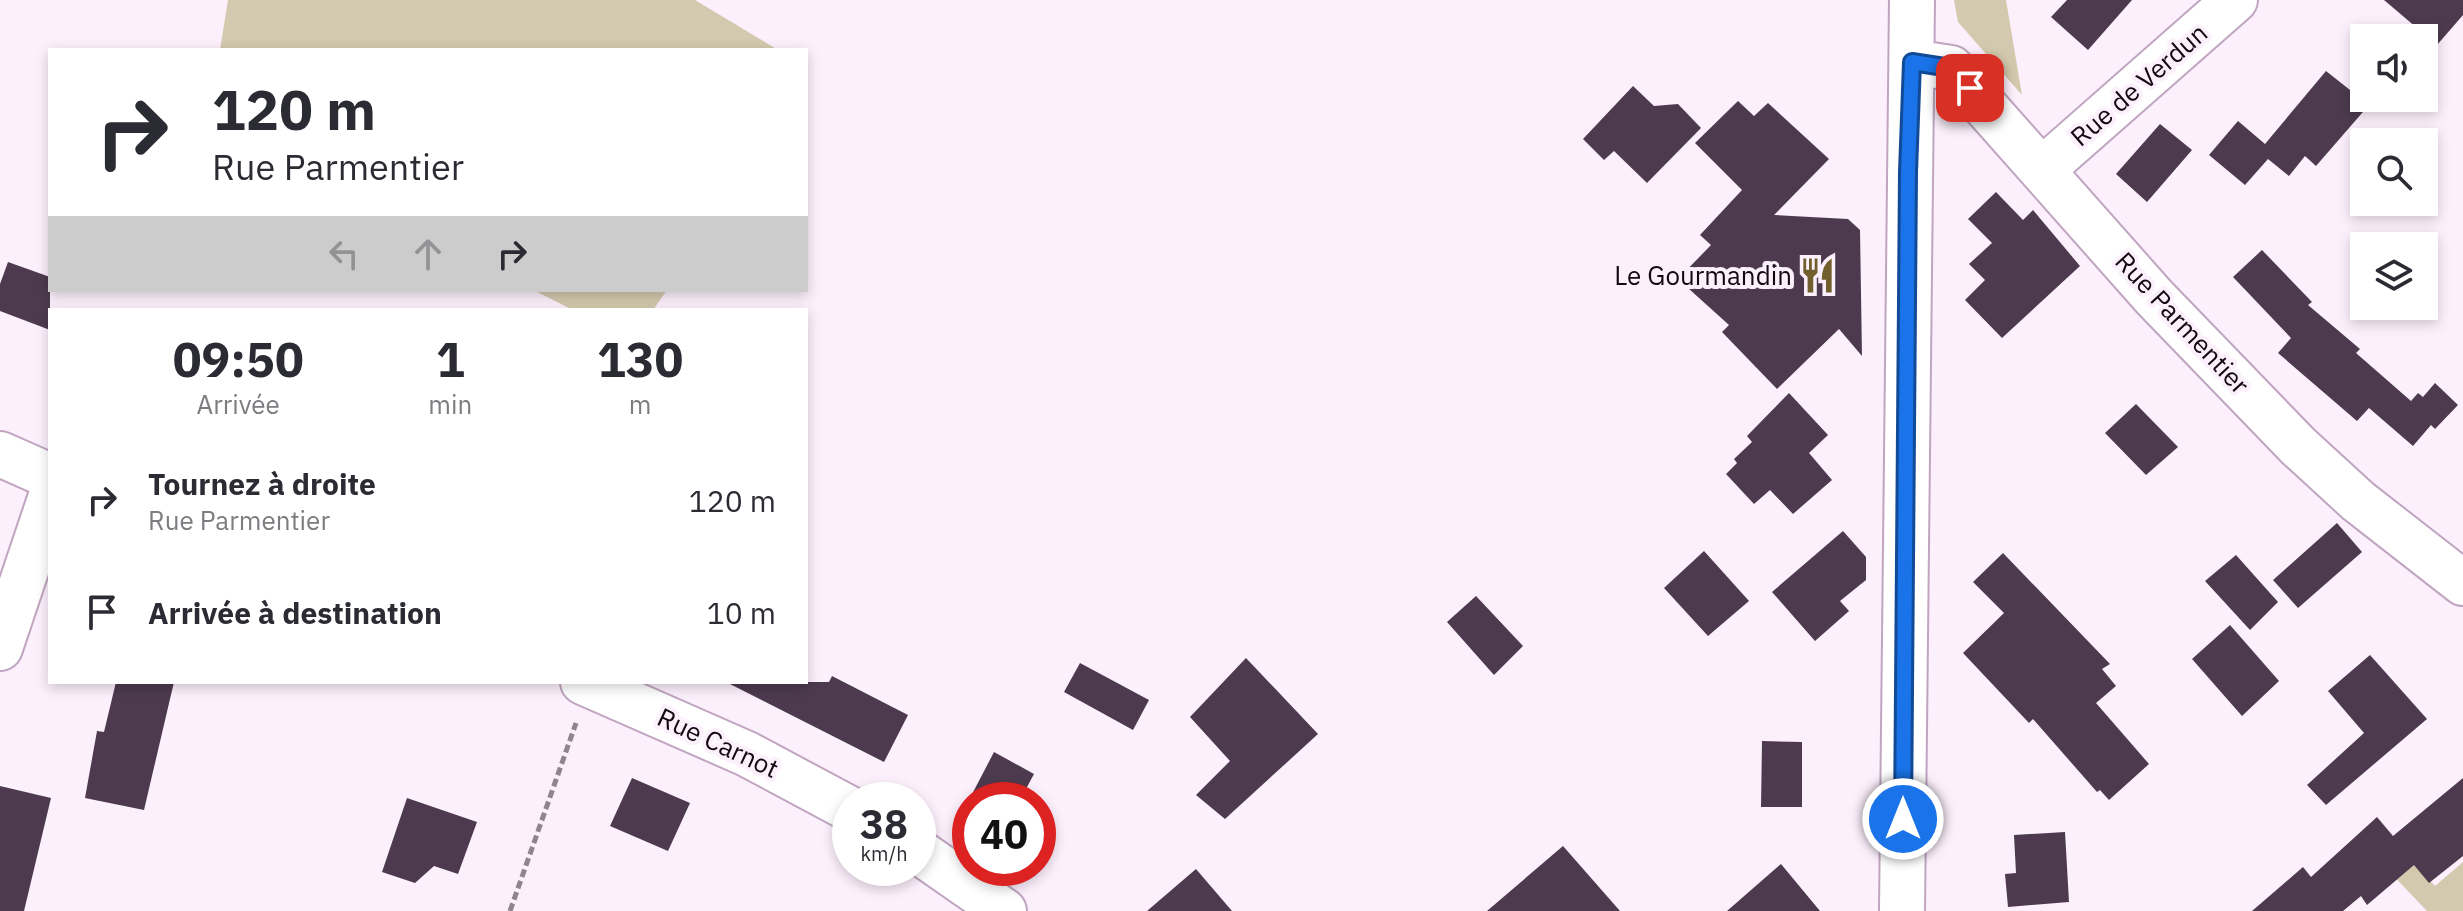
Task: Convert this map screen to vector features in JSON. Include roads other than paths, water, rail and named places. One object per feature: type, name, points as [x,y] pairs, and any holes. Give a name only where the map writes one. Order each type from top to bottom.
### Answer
[{"type":"street","points":[[1902,911],[1907,188],[1912,0]]},
{"type":"street","name":"Rue de Verdun","points":[[2043,169],[2235,0]]},
{"type":"street","name":"Rue Parmentier","points":[[1912,62],[1951,68],[2154,297],[2298,446],[2358,501],[2463,583]]},
{"type":"street","points":[[0,454],[48,475]]},
{"type":"street","points":[[0,648],[48,505]]},
{"type":"street","name":"Rue Carnot","points":[[588,684],[747,754],[832,799]]},
{"type":"street","points":[[936,864],[1004,911]]},
{"type":"place","name":"Le Gourmandin","points":[[1818,276]]}]
